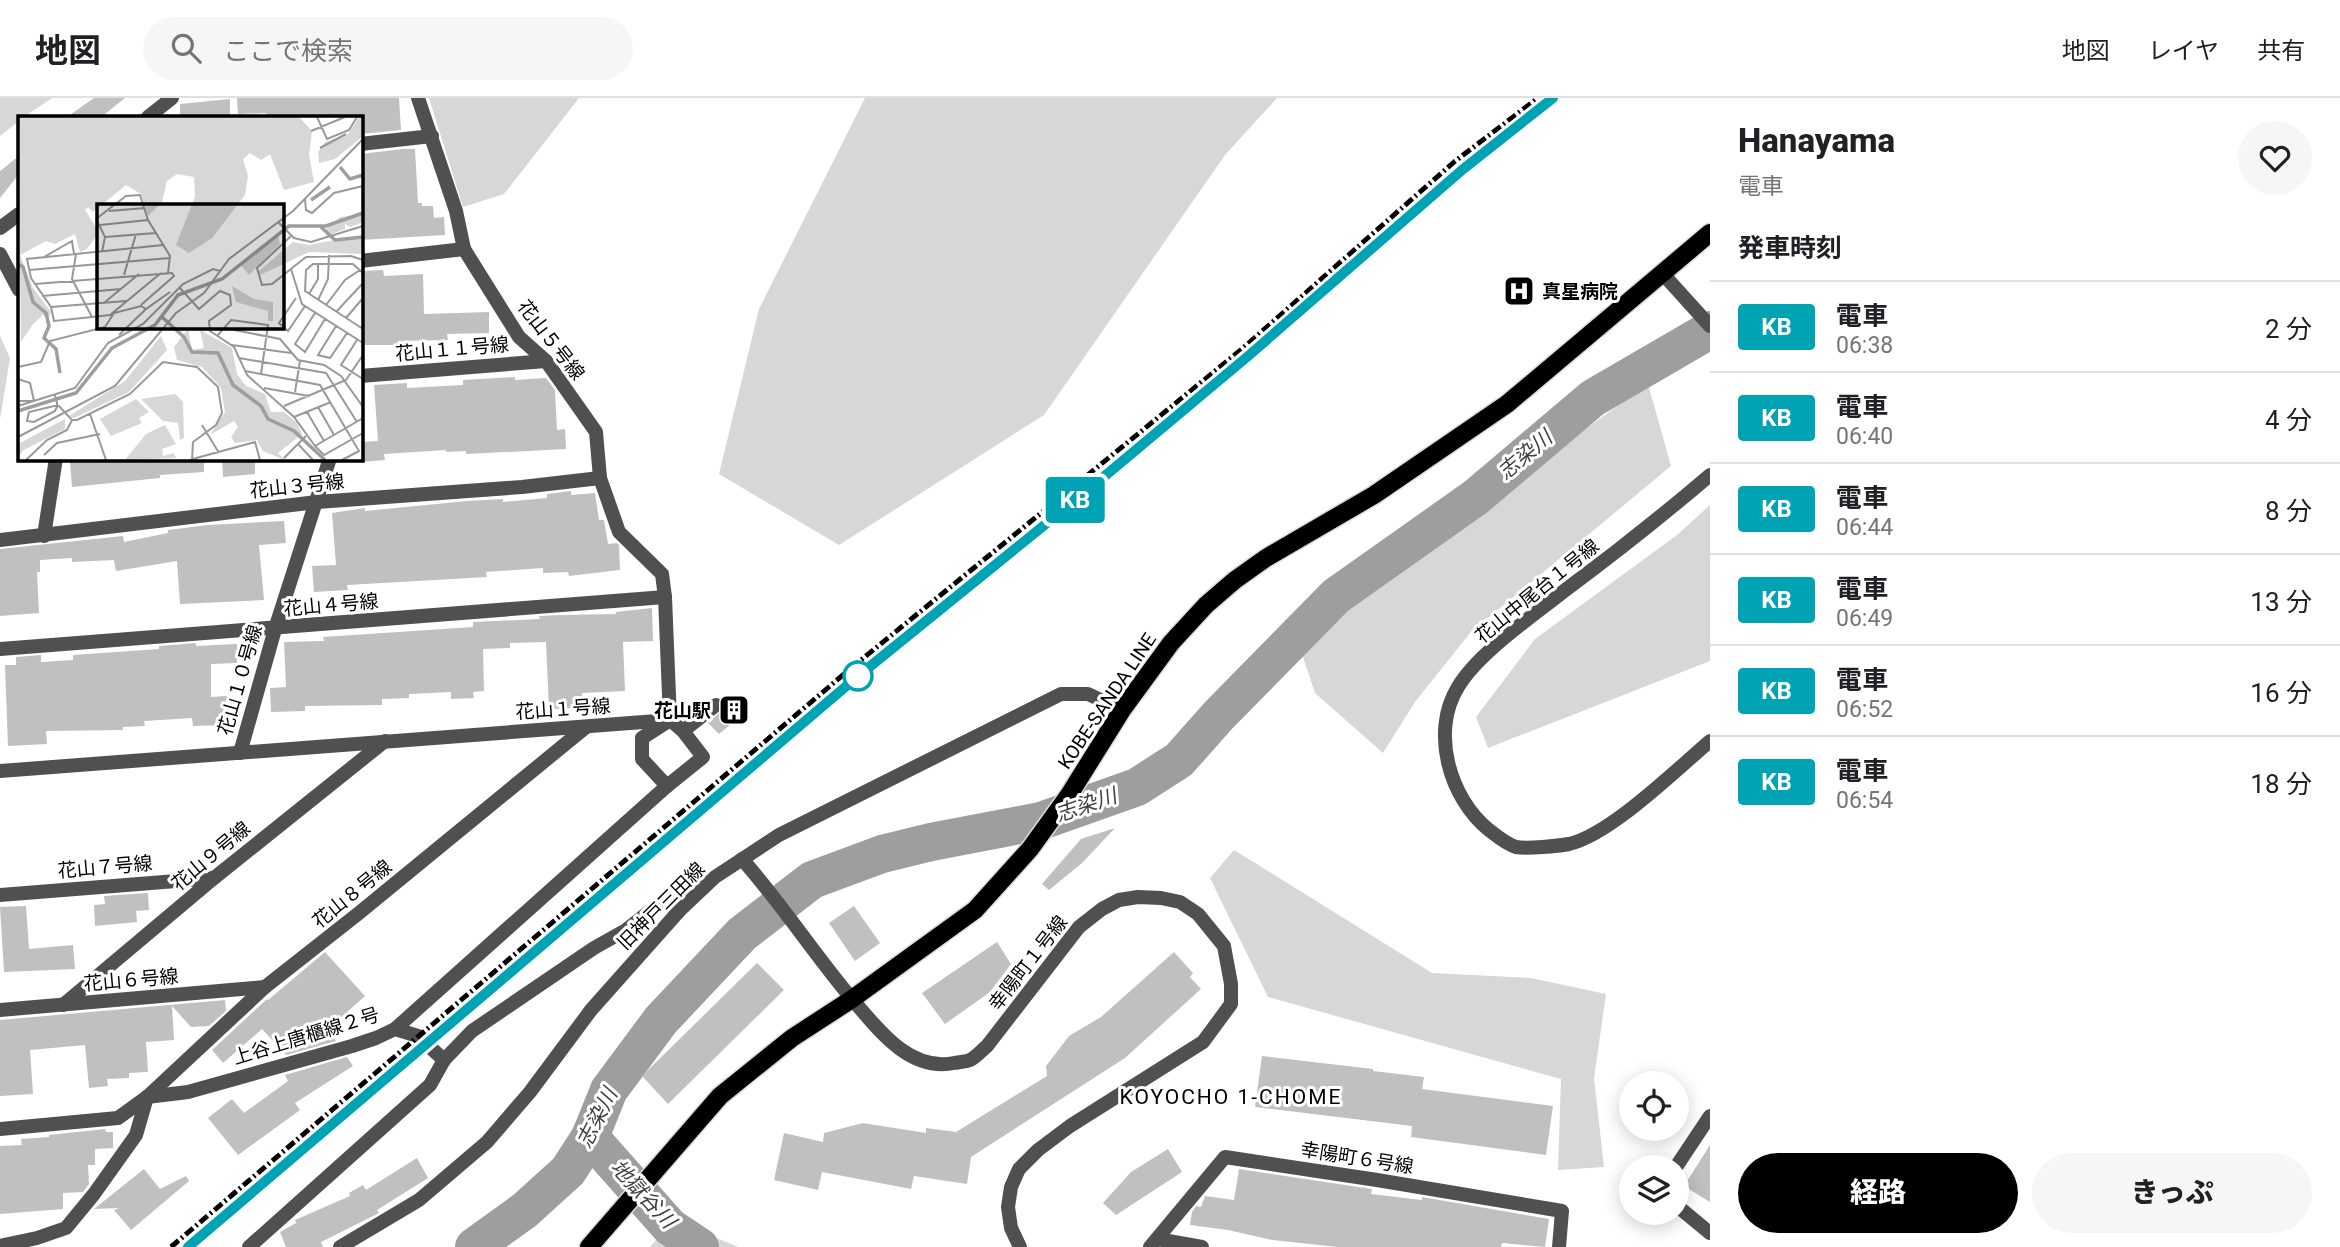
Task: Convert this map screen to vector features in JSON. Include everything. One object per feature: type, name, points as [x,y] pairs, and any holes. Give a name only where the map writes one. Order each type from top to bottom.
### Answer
[{"type":"main road","name":"KOBE-SANDA LINE","points":[[589,1247],[720,1096],[792,1038],[852,999],[975,911],[1030,849],[1069,795],[1122,710],[1180,633],[1206,605],[1266,558],[1374,495],[1488,418],[1710,233]]},
{"type":"street","points":[[149,116],[172,98]]},
{"type":"street","name":"花山５号線","points":[[418,98],[456,211],[464,249],[519,337],[546,361],[596,432],[600,478],[619,532],[662,574],[670,720]]},
{"type":"street","points":[[362,144],[432,136]]},
{"type":"street","points":[[0,228],[18,215]]},
{"type":"street","points":[[362,261],[464,249]]},
{"type":"street","points":[[0,254],[18,288]]},
{"type":"street","points":[[1663,274],[1710,326]]},
{"type":"street","name":"花山１１号線","points":[[362,376],[546,361]]},
{"type":"street","points":[[44,536],[56,460]]},
{"type":"street","name":"花山１０号線","points":[[240,753],[275,629],[329,460]]},
{"type":"street","name":"花山中尾台１号線","points":[[1710,475],[1652,524],[1511,633],[1467,674],[1457,688],[1447,713],[1445,751],[1451,779],[1479,822],[1504,842],[1518,848],[1570,844],[1597,832],[1648,794],[1710,741]]},
{"type":"street","name":"花山３号線","points":[[0,540],[317,502],[522,487],[600,478]]},
{"type":"street","name":"花山４号線","points":[[0,649],[665,597]]},
{"type":"street","name":"旧神戸三田線","points":[[340,1247],[419,1200],[487,1142],[530,1093],[591,1010],[678,911],[715,877],[779,835],[1062,694],[1088,694],[1122,710]]},
{"type":"street","points":[[683,731],[716,705]]},
{"type":"street","points":[[395,1029],[703,757],[683,731],[670,720],[642,738],[642,759],[667,786]]},
{"type":"street","name":"花山１号線","points":[[0,771],[670,720]]},
{"type":"street","name":"花山８号線","points":[[0,1129],[118,1118],[147,1097],[265,987],[586,727]]},
{"type":"street","name":"花山９号線","points":[[62,1005],[386,740]]},
{"type":"street","name":"幸陽町１号線","points":[[742,859],[882,1034],[909,1055],[929,1064],[970,1060],[987,1046],[1079,927],[1119,900],[1138,897],[1180,902],[1198,914],[1224,946],[1231,984],[1231,1004],[1203,1042],[1070,1126],[1038,1150],[1019,1169],[1011,1187],[1008,1207],[1011,1228],[1020,1247]]},
{"type":"street","name":"花山７号線","points":[[0,895],[214,878]]},
{"type":"street","points":[[249,1247],[430,1086],[444,1060],[472,1031],[594,948],[626,930],[664,900],[678,911]]},
{"type":"street","name":"花山６号線","points":[[0,1010],[265,987]]},
{"type":"street","name":"上谷上唐櫃線２号","points":[[147,1097],[188,1092],[352,1046],[395,1029],[418,1037],[444,1060]]},
{"type":"street","points":[[0,1246],[66,1228],[136,1135],[147,1097]]},
{"type":"street","points":[[1684,1155],[1710,1116]]},
{"type":"street","name":"幸陽町６号線","points":[[1154,1243],[1225,1157],[1562,1211],[1559,1247]]},
{"type":"street","points":[[1689,1216],[1710,1233]]},
{"type":"street","points":[[1154,1243],[1202,1247]]},
{"type":"shaded area","points":[[0,98],[52,98],[25,116],[18,116],[18,122],[0,136]]},
{"type":"shaded area","points":[[429,98],[579,98],[504,194],[463,207]]},
{"type":"shaded area","points":[[865,98],[1277,98],[1225,155],[1044,415],[839,545],[719,474],[759,309]]},
{"type":"shaded area","points":[[0,336],[10,358],[0,419]]},
{"type":"shaded area","points":[[1648,384],[1671,466],[1470,633],[1415,702],[1383,753],[1315,693],[1300,648],[1419,549]]},
{"type":"shaded area","points":[[1710,505],[1710,661],[1488,748],[1476,717],[1535,639],[1677,535]]},
{"type":"shaded area","points":[[1234,850],[1432,973],[1531,978],[1606,994],[1594,1078],[1604,1167],[1558,1170],[1561,1079],[1268,997],[1210,878]]},
{"type":"shaded area","points":[[673,1220],[738,1247],[650,1247]]},
{"type":"building","points":[[94,98],[125,98],[102,116],[68,116]]},
{"type":"building","points":[[237,98],[399,98],[401,130],[362,134],[362,116],[238,114]]},
{"type":"building","points":[[230,99],[230,116],[180,116],[180,104]]},
{"type":"building","points":[[415,149],[418,203],[422,203],[422,206],[433,206],[434,218],[444,217],[445,235],[362,240],[362,154]]},
{"type":"building","points":[[18,157],[18,175],[0,198],[0,171]]},
{"type":"building","points":[[383,270],[384,276],[423,274],[424,314],[489,312],[489,333],[447,334],[448,340],[398,341],[398,345],[362,345],[362,271]]},
{"type":"building","points":[[546,378],[555,390],[557,430],[565,429],[566,449],[466,454],[466,451],[446,450],[384,454],[385,460],[360,462],[362,442],[378,441],[374,385],[407,383],[407,388],[463,385],[463,380]]},
{"type":"building","points":[[204,460],[204,472],[72,487],[70,462]]},
{"type":"building","points":[[222,460],[255,460],[255,474],[223,477]]},
{"type":"building","points":[[571,491],[571,495],[595,493],[599,520],[604,520],[608,544],[619,545],[620,570],[569,576],[568,572],[543,573],[543,568],[486,572],[487,577],[347,585],[348,590],[314,592],[312,566],[336,565],[332,513],[365,508],[365,511],[467,501],[503,499],[503,502],[547,498],[547,494]]},
{"type":"building","points":[[284,521],[286,543],[259,545],[264,600],[180,604],[177,561],[116,571],[114,560],[72,562],[72,558],[40,560],[40,572],[37,572],[39,613],[0,616],[0,549],[123,536],[124,542],[168,533],[168,530]]},
{"type":"building","points":[[652,608],[653,641],[623,642],[625,691],[582,693],[583,708],[549,709],[546,642],[510,643],[510,648],[483,649],[484,691],[473,692],[474,698],[451,699],[451,692],[409,694],[409,698],[382,699],[382,705],[305,706],[305,711],[271,712],[270,688],[286,687],[284,642],[324,641],[323,637],[473,627],[473,622],[540,619],[539,616],[616,614]]},
{"type":"building","points":[[196,643],[196,646],[237,644],[237,663],[211,664],[211,697],[227,696],[228,725],[193,726],[192,718],[144,721],[145,726],[123,727],[123,730],[46,731],[47,744],[8,746],[5,665],[16,665],[16,657],[41,655],[41,662],[73,660],[73,655],[159,649],[159,646]]},
{"type":"building","name":"花山駅","points":[[738,696],[748,710],[719,734],[708,723]]},
{"type":"building","points":[[1115,828],[1082,863],[1049,890],[1042,884],[1081,839]]},
{"type":"building","points":[[148,893],[149,910],[136,911],[137,922],[95,926],[94,905],[105,904],[104,896]]},
{"type":"building","points":[[26,906],[29,949],[73,945],[75,969],[4,972],[0,907]]},
{"type":"building","points":[[854,906],[880,943],[855,961],[829,923]]},
{"type":"building","points":[[997,942],[1011,964],[990,992],[945,1024],[922,993]]},
{"type":"building","points":[[325,952],[365,996],[328,1029],[336,1041],[286,1055],[262,1029],[223,1063],[212,1050],[267,999]]},
{"type":"building","points":[[1174,952],[1193,973],[1190,977],[1201,989],[1125,1058],[971,1157],[967,1184],[914,1176],[911,1189],[822,1172],[818,1190],[774,1180],[784,1133],[823,1142],[824,1133],[863,1123],[926,1133],[926,1128],[956,1132],[1047,1076],[1046,1066],[1069,1036],[1101,1017]]},
{"type":"building","points":[[757,963],[784,990],[668,1104],[642,1076]]},
{"type":"building","points":[[225,1000],[226,1011],[209,1026],[191,1027],[172,1006],[174,1040],[146,1042],[148,1072],[129,1073],[129,1078],[107,1079],[108,1086],[89,1088],[85,1045],[30,1050],[33,1094],[0,1096],[0,1020]]},
{"type":"building","points":[[1262,1056],[1424,1077],[1422,1089],[1553,1106],[1546,1155],[1411,1137],[1412,1126],[1255,1107]]},
{"type":"building","points":[[347,1057],[353,1066],[295,1103],[300,1110],[238,1155],[208,1118],[232,1099],[244,1113],[288,1081],[285,1075]]},
{"type":"building","points":[[105,1129],[106,1132],[113,1132],[113,1148],[95,1149],[95,1165],[88,1165],[89,1184],[83,1192],[63,1193],[63,1209],[0,1214],[0,1146],[22,1145],[21,1139]]},
{"type":"building","points":[[1710,1145],[1710,1202],[1689,1189],[1689,1178]]},
{"type":"building","points":[[1168,1149],[1182,1172],[1116,1215],[1103,1203],[1131,1172]]},
{"type":"building","points":[[417,1158],[428,1178],[377,1210],[379,1213],[321,1242],[323,1247],[286,1247],[280,1232],[296,1223],[295,1220],[350,1196],[349,1193],[363,1185],[366,1190]]},
{"type":"building","points":[[144,1169],[160,1189],[186,1176],[189,1181],[131,1230],[114,1210],[119,1208],[94,1209]]},
{"type":"building","points":[[1239,1169],[1372,1189],[1371,1194],[1422,1200],[1422,1197],[1549,1219],[1545,1247],[1502,1243],[1501,1247],[1338,1247],[1272,1240],[1190,1225],[1192,1212],[1196,1206],[1201,1207],[1205,1196],[1234,1200]]},
{"type":"waterway","name":"志染川","points":[[474,1247],[525,1210],[568,1171],[590,1137],[609,1090],[661,1020],[742,934],[812,880],[882,854],[1041,821],[1137,787],[1179,760],[1219,715],[1336,596],[1476,497],[1593,398],[1710,330]]},
{"type":"waterway","name":"地獄谷川","points":[[590,1137],[670,1227],[700,1247]]},
{"type":"railway","points":[[171,1247],[850,669],[1242,349],[1454,162],[1538,98]]},
{"type":"railway","points":[[1412,214],[1498,141]]},
{"type":"railway","points":[[188,1247],[857,677],[1189,405]]},
{"type":"train","name":"KB","points":[[188,1247],[857,677],[1100,480],[1323,292],[1462,170],[1553,98]]},
{"type":"place","name":"真星病院","points":[[1519,291]]},
{"type":"place","name":"花山駅","points":[[734,710]]},
{"type":"district","name":"KOYOCHO 1-CHOME","points":[[1231,1097]]}]
